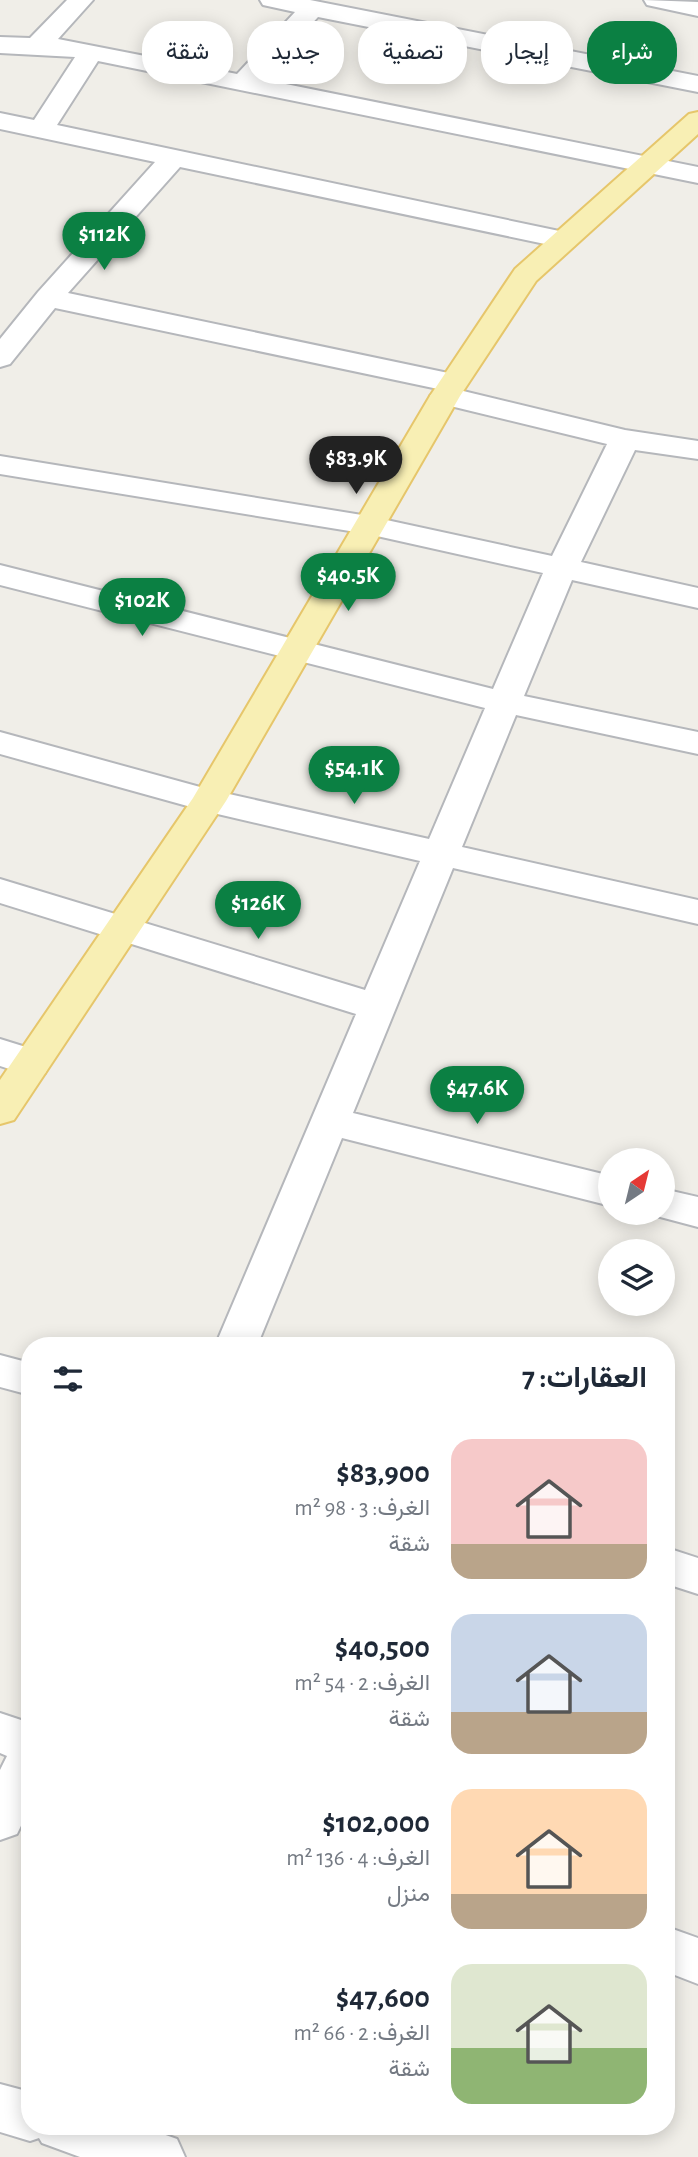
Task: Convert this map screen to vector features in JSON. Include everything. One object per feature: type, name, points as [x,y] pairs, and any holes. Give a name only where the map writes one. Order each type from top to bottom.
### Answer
[{"type":"main road","points":[[0,1110],[16,1058],[122,929],[209,801],[449,389],[525,275],[698,120]]},
{"type":"street","points":[[37,46],[81,0]]},
{"type":"street","points":[[272,0],[698,84]]},
{"type":"street","points":[[656,0],[698,9]]},
{"type":"street","points":[[243,83],[312,8]]},
{"type":"street","points":[[0,45],[66,47],[698,175]]},
{"type":"street","points":[[41,130],[92,52]]},
{"type":"street","points":[[0,121],[564,240]]},
{"type":"street","points":[[0,358],[48,298],[173,158]]},
{"type":"street","points":[[48,298],[449,389],[625,439],[698,450]]},
{"type":"street","points":[[240,1337],[504,702],[563,566],[625,439]]},
{"type":"street","points":[[0,465],[368,525],[698,598]]},
{"type":"street","points":[[0,575],[504,702],[698,743]]},
{"type":"street","points":[[0,743],[209,801],[698,912]]},
{"type":"street","points":[[0,891],[377,1007]]},
{"type":"street","points":[[329,1121],[598,1188]]},
{"type":"street","points":[[676,1206],[698,1212]]},
{"type":"street","points":[[0,1371],[21,1377]]},
{"type":"street","points":[[675,1569],[698,1576]]},
{"type":"street","points":[[0,1733],[21,1740]]},
{"type":"street","points":[[0,1819],[21,1776]]},
{"type":"street","points":[[675,1953],[698,1961]]},
{"type":"street","points":[[0,2108],[21,2114]]},
{"type":"street","points":[[89,2135],[159,2157]]}]
